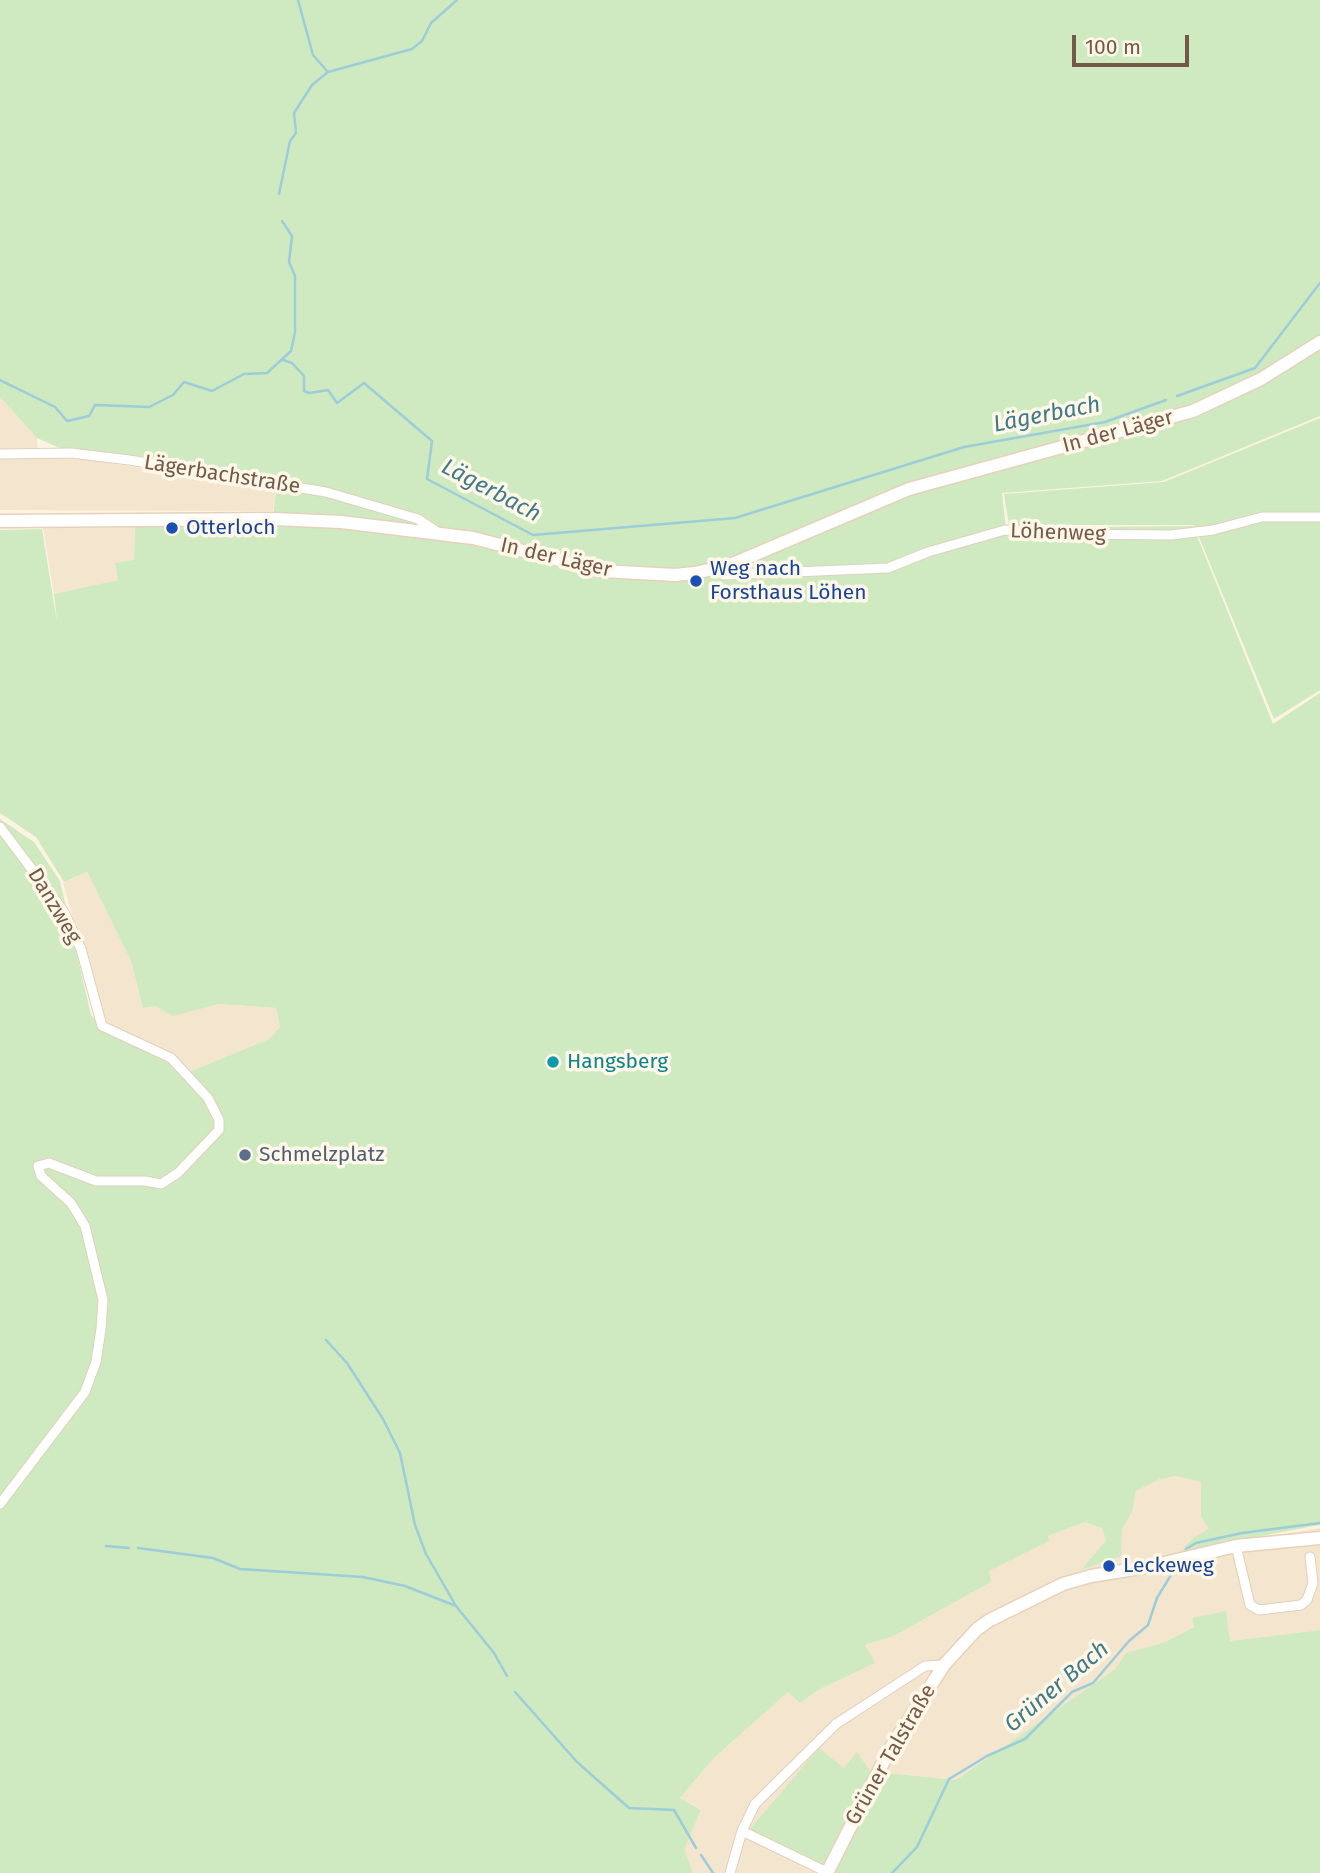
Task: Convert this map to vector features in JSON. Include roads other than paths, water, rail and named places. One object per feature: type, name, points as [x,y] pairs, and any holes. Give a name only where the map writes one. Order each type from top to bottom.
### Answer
[{"type":"main road","name":"In der Läger","points":[[0,521],[275,519],[436,531],[602,571],[675,575],[720,568],[909,489],[1193,411],[1261,379],[1320,342]]},
{"type":"main road","name":"Grüner Talstraße","points":[[827,1873],[891,1747],[944,1665],[977,1629],[990,1620],[1063,1584],[1091,1576],[1147,1567],[1236,1546],[1320,1538]]},
{"type":"street","name":"Lägerbachstraße","points":[[0,454],[71,453],[118,458],[326,492],[418,519],[436,531]]},
{"type":"street","name":"Löhenweg","points":[[720,568],[724,575],[888,568],[929,552],[1005,530],[1171,535],[1213,530],[1262,517],[1320,517]]},
{"type":"street","name":"Danzweg","points":[[0,827],[64,912],[74,933],[102,1026],[171,1058],[208,1098],[219,1120],[219,1130],[178,1172],[161,1184],[145,1181],[96,1181],[49,1163],[38,1166],[41,1176],[71,1203],[89,1236],[103,1300],[102,1329],[96,1362],[85,1392],[0,1504]]},
{"type":"street","points":[[1236,1546],[1250,1605],[1259,1610],[1301,1605],[1307,1600],[1313,1583],[1310,1558]]},
{"type":"street","points":[[730,1873],[755,1804],[836,1724],[925,1666],[944,1665]]},
{"type":"street","points":[[743,1831],[827,1873]]},
{"type":"waterway","points":[[298,0],[313,55],[328,72]]},
{"type":"waterway","points":[[279,194],[290,141],[296,133],[294,113],[312,85],[328,72],[412,49],[422,41],[431,23],[457,0]]},
{"type":"waterway","name":"Lägerbach","points":[[0,380],[55,407],[67,421],[89,416],[95,405],[149,407],[173,395],[184,382],[212,391],[244,374],[267,373],[291,351],[295,332],[295,276],[289,262],[292,236],[282,221]]},
{"type":"waterway","name":"Lägerbach","points":[[1177,396],[1255,368],[1320,283]]},
{"type":"waterway","name":"Lägerbach","points":[[283,360],[292,363],[304,376],[304,391],[309,393],[328,390],[337,403],[364,383],[432,441],[427,479],[533,535],[735,518],[964,447],[1105,422],[1166,400]]},
{"type":"waterway","points":[[326,1340],[347,1363],[383,1419],[400,1453],[415,1525],[426,1554],[456,1606]]},
{"type":"waterway","name":"Grüner Bach","points":[[1186,1549],[1196,1543],[1242,1533],[1320,1523]]},
{"type":"waterway","points":[[106,1546],[129,1548]]},
{"type":"waterway","points":[[138,1548],[213,1558],[240,1569],[363,1577],[405,1586],[456,1606],[494,1653],[507,1676]]},
{"type":"waterway","name":"Grüner Bach","points":[[892,1873],[917,1847],[949,1779],[987,1756],[1025,1739],[1072,1692],[1093,1683],[1129,1641],[1148,1625],[1157,1598],[1174,1570]]},
{"type":"waterway","points":[[515,1692],[577,1762],[629,1808],[674,1810],[696,1848]]},
{"type":"waterway","points":[[701,1855],[713,1873]]},
{"type":"place","name":"Otterloch","points":[[172,528]]},
{"type":"place","name":"Weg nach Forsthaus Löhen","points":[[696,581]]},
{"type":"place","name":"Hangsberg","points":[[553,1062]]},
{"type":"place","name":"Schmelzplatz","points":[[245,1155]]},
{"type":"place","name":"Leckeweg","points":[[1109,1566]]}]
